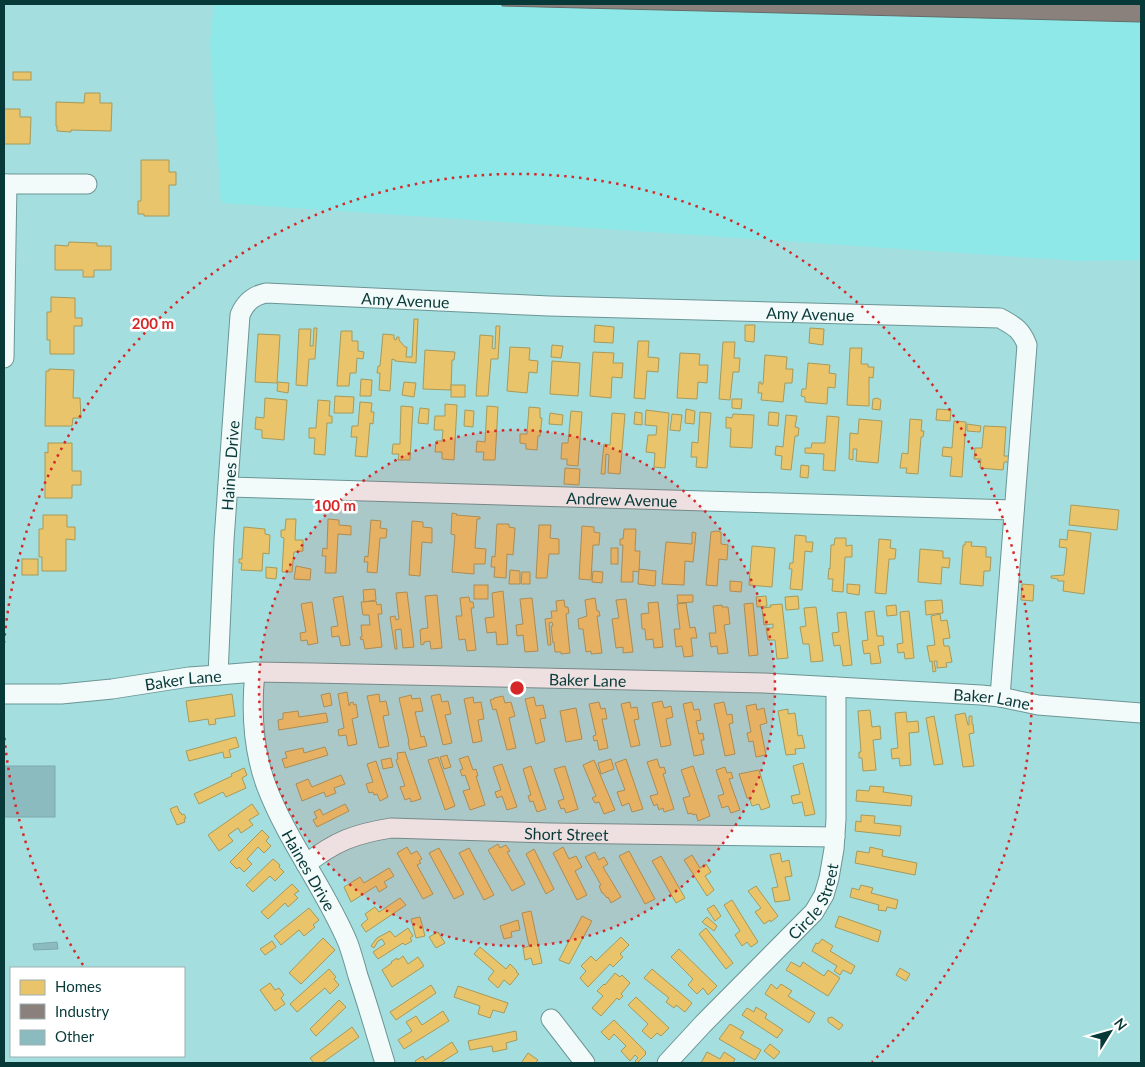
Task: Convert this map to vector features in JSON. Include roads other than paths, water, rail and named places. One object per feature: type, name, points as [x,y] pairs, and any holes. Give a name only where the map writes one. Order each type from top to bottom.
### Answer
[{"type":"street","points":[[4,358],[5,184],[87,184]]},
{"type":"street","name":"Amy Avenue","points":[[240,315],[248,300],[266,292],[549,306],[1000,318],[1016,328],[1023,335],[1027,345],[1000,697]]},
{"type":"street","name":"Haines Drive","points":[[218,675],[240,315]]},
{"type":"street","name":"Andrew Avenue","points":[[228,487],[1014,510]]},
{"type":"street","name":"Haines Drive","points":[[255,672],[252,693],[254,729],[258,757],[266,784],[277,810],[328,900],[348,944],[385,1063]]},
{"type":"street","name":"Baker Lane","points":[[4,694],[61,694],[112,689],[189,677],[255,672],[432,675],[836,687],[981,695],[1038,705],[1141,713]]},
{"type":"street","name":"Circle Street","points":[[667,1063],[814,912],[824,895],[829,878],[835,837],[836,687]]},
{"type":"street","name":"Short Street","points":[[306,864],[323,850],[344,839],[367,832],[391,828],[550,833],[835,837]]},
{"type":"street","points":[[551,1019],[585,1063]]}]
